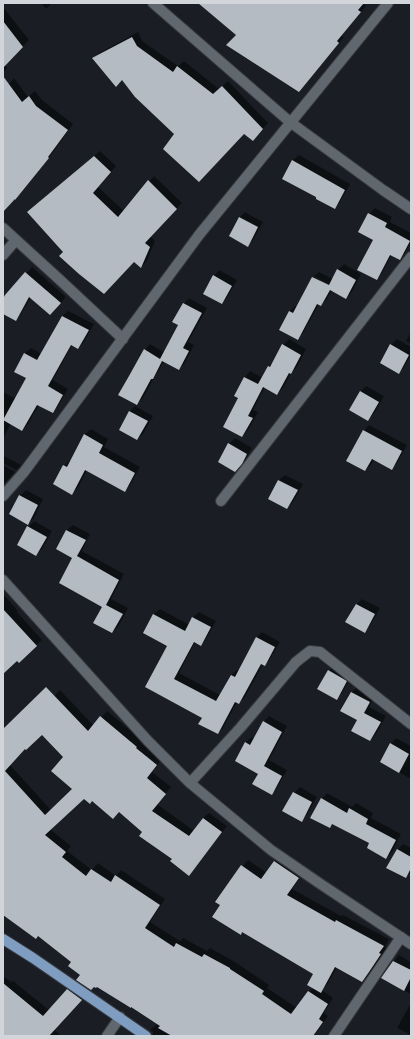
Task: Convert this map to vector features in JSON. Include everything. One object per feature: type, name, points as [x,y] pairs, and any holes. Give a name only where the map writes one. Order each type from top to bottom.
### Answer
[{"type":"main road","points":[[3,939],[146,1036]]},
{"type":"street","points":[[153,3],[290,122],[411,209]]},
{"type":"street","points":[[3,496],[24,472],[199,235],[388,3]]},
{"type":"street","points":[[3,228],[123,339]]},
{"type":"street","points":[[3,255],[16,240]]},
{"type":"street","points":[[221,501],[411,257]]},
{"type":"street","points":[[3,580],[148,740],[190,783],[271,850],[322,886],[411,944]]},
{"type":"street","points":[[190,783],[241,727],[296,662],[310,651],[320,652],[411,724]]},
{"type":"street","points":[[334,1036],[400,937]]},
{"type":"street","points":[[107,1036],[120,1018]]},
{"type":"building","points":[[198,3],[364,3],[358,10],[361,12],[337,41],[339,43],[299,92],[226,45],[236,35]]},
{"type":"building","points":[[3,21],[23,47],[3,68]]},
{"type":"building","points":[[132,37],[137,46],[173,72],[177,66],[213,94],[222,86],[263,129],[253,141],[244,134],[199,182],[163,149],[174,134],[135,97],[122,80],[116,87],[92,58]]},
{"type":"building","points":[[3,76],[22,102],[29,96],[36,106],[68,130],[48,157],[49,158],[15,200],[3,212]]},
{"type":"building","points":[[94,156],[111,172],[93,193],[118,217],[148,180],[177,209],[145,243],[150,247],[141,268],[134,262],[104,294],[59,256],[63,252],[27,212]]},
{"type":"building","points":[[292,160],[345,190],[335,209],[282,179]]},
{"type":"building","points":[[368,213],[387,223],[385,227],[410,241],[400,260],[390,255],[377,280],[357,270],[373,240],[358,232]]},
{"type":"building","points":[[239,217],[258,227],[248,247],[229,236]]},
{"type":"building","points":[[337,269],[356,280],[346,299],[330,290],[321,306],[317,304],[298,340],[279,330],[289,311],[293,313],[312,277],[329,285]]},
{"type":"building","points":[[25,272],[61,303],[50,315],[29,297],[16,321],[3,314],[3,299]]},
{"type":"building","points":[[213,275],[232,286],[222,304],[203,294]]},
{"type":"building","points":[[183,303],[202,313],[183,348],[189,351],[179,370],[162,361],[137,405],[118,395],[144,349],[160,359],[178,325],[172,322]]},
{"type":"building","points":[[62,316],[89,330],[78,349],[71,345],[48,386],[63,395],[53,413],[37,405],[22,431],[3,420],[26,378],[14,372],[24,353],[37,360]]},
{"type":"building","points":[[282,344],[301,355],[291,374],[289,373],[277,395],[263,387],[248,416],[253,418],[242,437],[223,427],[238,398],[234,396],[244,377],[258,384],[268,366],[270,367]]},
{"type":"building","points":[[390,344],[409,355],[399,374],[380,363]]},
{"type":"building","points":[[360,391],[379,402],[368,421],[349,410]]},
{"type":"building","points":[[129,411],[148,421],[137,440],[119,430]]},
{"type":"building","points":[[363,430],[402,451],[392,470],[372,459],[365,471],[346,461]]},
{"type":"building","points":[[84,434],[103,445],[99,453],[135,473],[125,492],[85,470],[72,495],[53,484],[63,465],[67,467]]},
{"type":"building","points":[[228,443],[247,454],[242,464],[235,472],[218,462]]},
{"type":"building","points":[[278,480],[298,490],[287,509],[268,499]]},
{"type":"building","points":[[19,495],[38,505],[28,525],[9,514]]},
{"type":"building","points":[[27,526],[47,537],[36,556],[17,545]]},
{"type":"building","points":[[66,530],[86,540],[77,556],[119,580],[106,605],[123,614],[112,633],[93,623],[102,607],[59,583],[72,558],[56,549]]},
{"type":"building","points":[[356,604],[375,614],[365,633],[345,622]]},
{"type":"building","points":[[3,609],[37,646],[19,663],[17,661],[3,674]]},
{"type":"building","points":[[153,614],[185,631],[192,617],[211,627],[201,646],[194,642],[174,679],[216,701],[231,675],[235,677],[256,637],[275,647],[265,666],[261,664],[239,704],[235,702],[218,734],[198,724],[202,718],[145,687],[167,646],[143,633]]},
{"type":"building","points":[[328,670],[347,681],[337,700],[317,689]]},
{"type":"building","points":[[46,687],[88,731],[100,716],[157,765],[147,778],[166,794],[152,811],[189,836],[203,818],[222,832],[189,876],[170,861],[172,859],[139,836],[142,832],[119,812],[113,819],[92,801],[90,804],[84,799],[45,835],[66,852],[62,857],[86,876],[91,869],[111,882],[115,875],[160,905],[145,928],[174,947],[176,943],[202,957],[204,954],[230,968],[264,991],[262,994],[291,1014],[308,991],[328,1004],[319,1019],[323,1022],[313,1036],[172,1036],[158,1028],[160,1026],[131,1007],[97,987],[94,987],[91,990],[76,980],[80,975],[68,966],[71,962],[38,936],[36,939],[3,915],[3,729]],"holes":[[[42,735],[63,757],[51,771],[72,789],[45,815],[5,771],[25,749],[26,750]]]},
{"type":"building","points":[[351,692],[370,702],[364,713],[381,722],[370,741],[351,731],[357,720],[340,711]]},
{"type":"building","points":[[263,721],[282,732],[264,766],[282,776],[272,795],[252,784],[258,774],[235,761],[245,742],[250,745]]},
{"type":"building","points":[[390,743],[409,754],[399,773],[380,762]]},
{"type":"building","points":[[293,792],[312,802],[302,822],[282,811]]},
{"type":"building","points":[[321,798],[347,813],[349,808],[368,819],[366,824],[396,840],[386,859],[367,848],[369,843],[332,824],[330,828],[310,818]]},
{"type":"building","points":[[397,849],[411,857],[411,868],[406,878],[386,868]]},
{"type":"building","points":[[274,861],[299,878],[287,895],[335,922],[336,920],[384,946],[379,953],[381,954],[362,982],[335,967],[321,993],[307,985],[313,974],[242,932],[241,935],[212,917],[220,905],[215,902],[241,865],[261,879]]},
{"type":"building","points":[[393,961],[411,970],[411,977],[404,991],[381,978]]},
{"type":"building","points":[[3,983],[43,1016],[67,989],[82,1000],[49,1036],[3,1036]]}]
